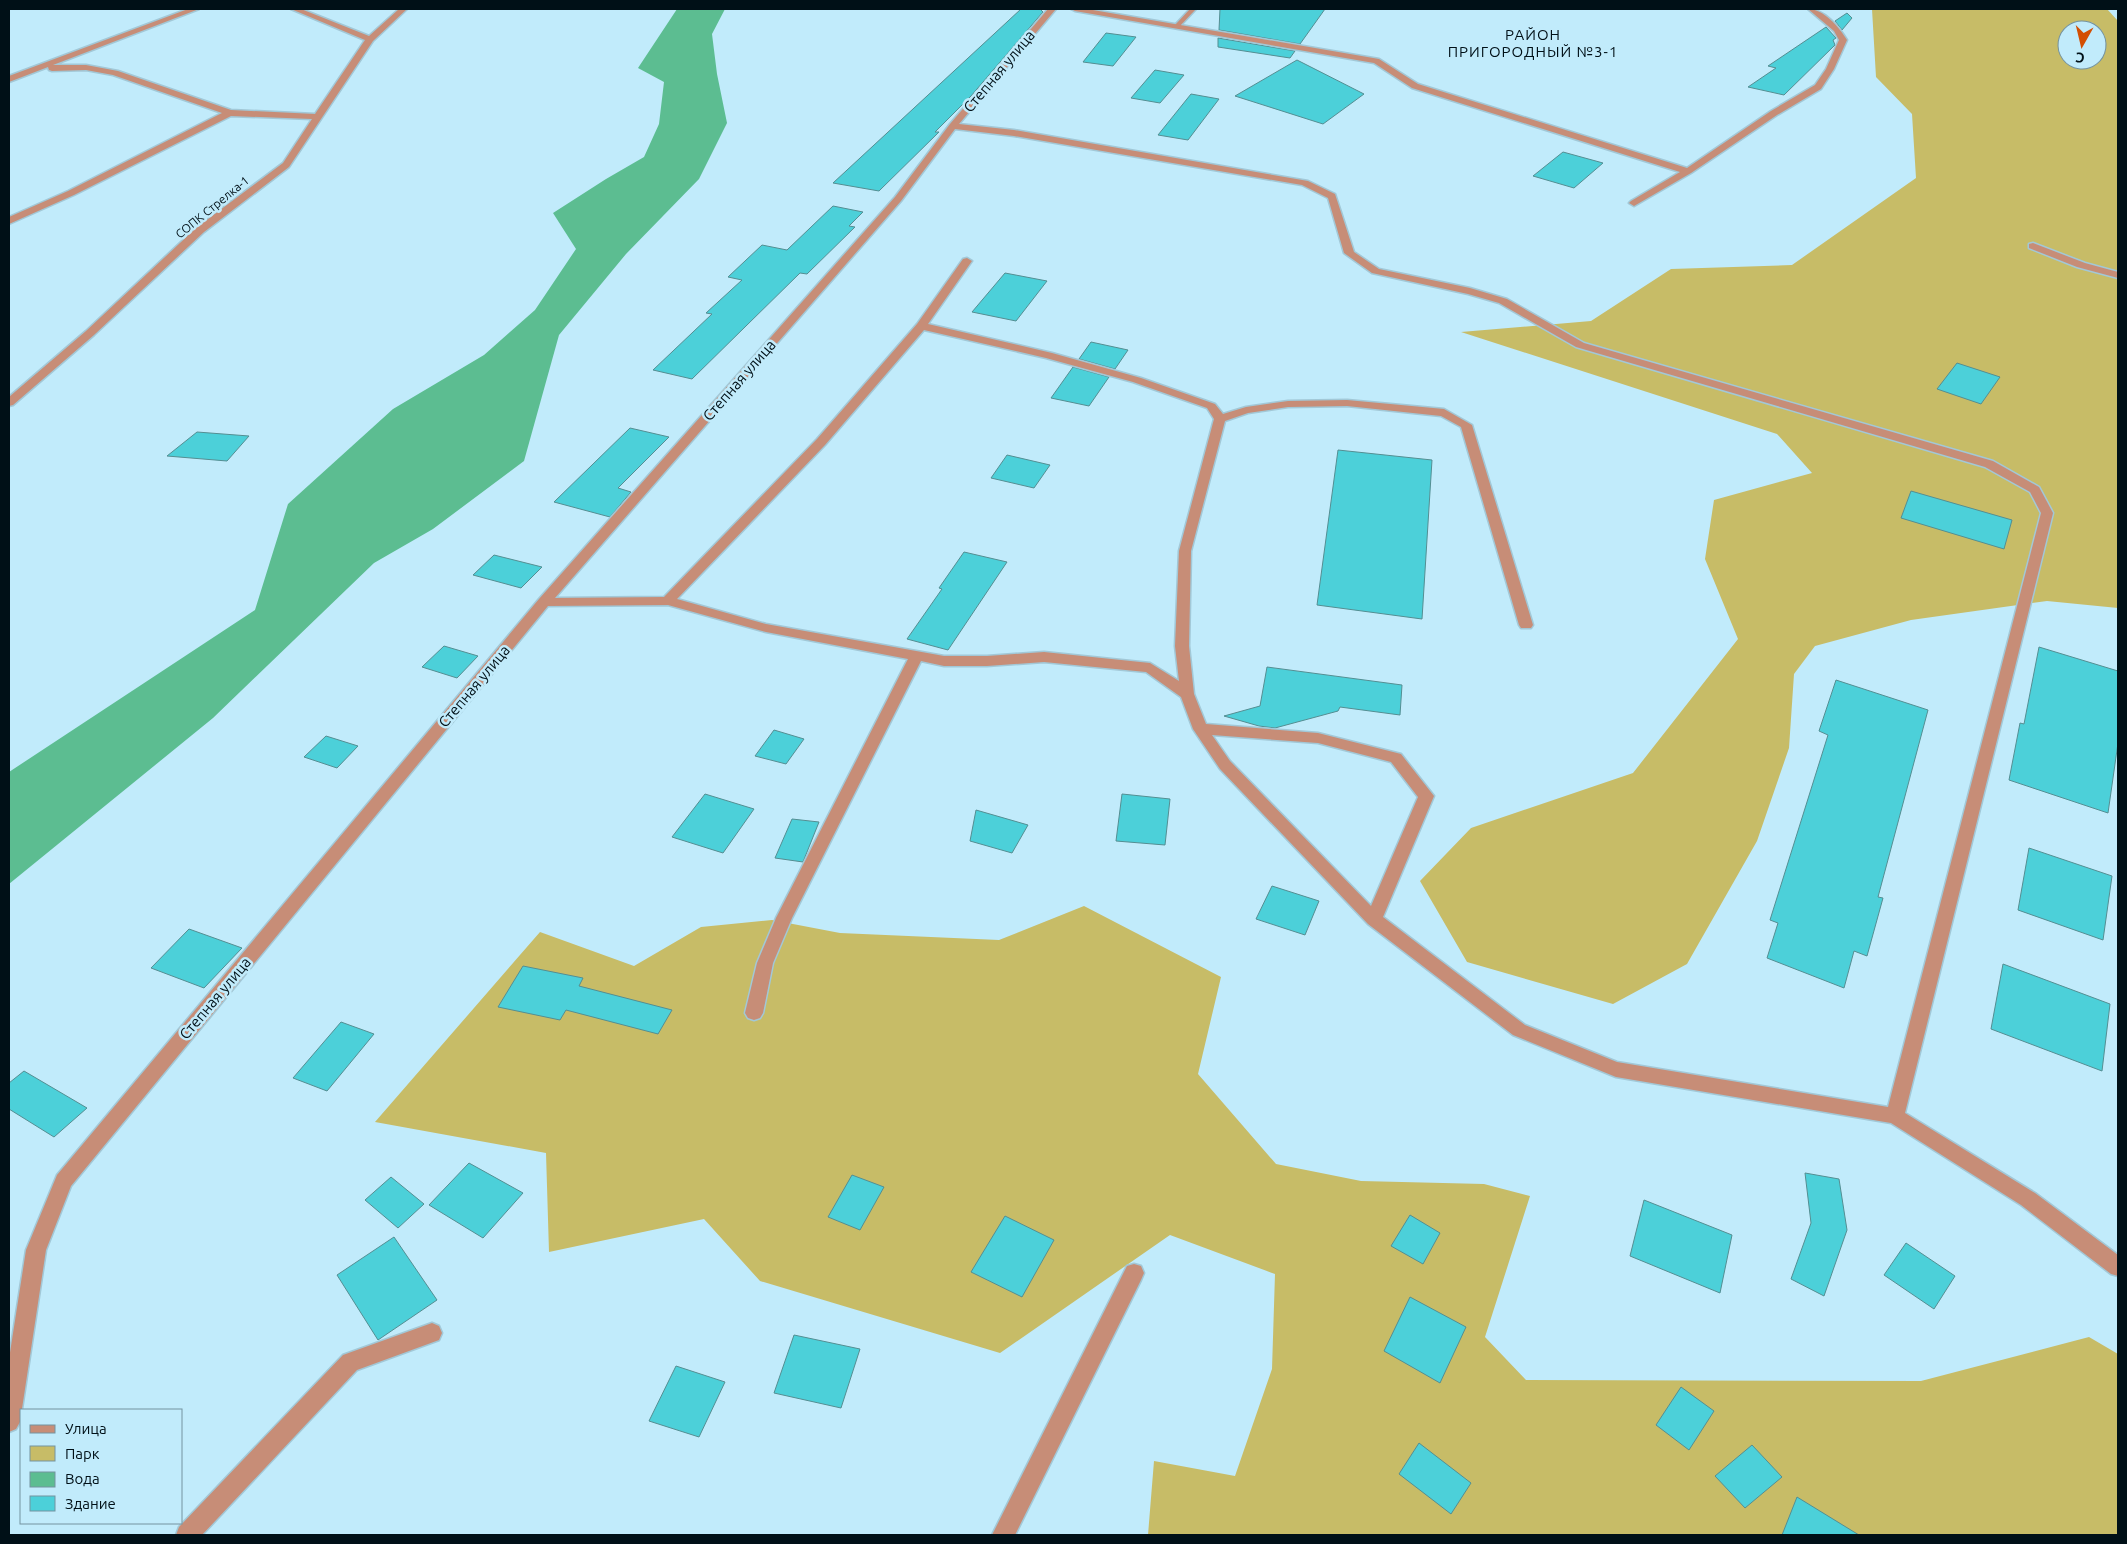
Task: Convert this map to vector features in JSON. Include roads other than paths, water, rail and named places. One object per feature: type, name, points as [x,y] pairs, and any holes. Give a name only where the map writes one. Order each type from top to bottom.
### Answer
[{"type":"street","points":[[9,79],[195,9]]},
{"type":"street","points":[[295,9],[370,38]]},
{"type":"street","name":"СОПК Стрелка-1","points":[[9,403],[90,333],[200,230],[286,165],[370,38],[403,9]]},
{"type":"street","name":"Степная улица","points":[[9,1422],[36,1250],[64,1181],[544,602],[898,199],[953,126],[1052,9]]},
{"type":"street","points":[[1074,9],[1376,61],[1415,86],[1688,171]]},
{"type":"street","points":[[1634,203],[1688,171],[1774,113],[1818,87],[1830,70],[1843,40],[1837,30],[1812,9]]},
{"type":"street","points":[[42,68],[96,69],[134,78],[230,114],[319,117]]},
{"type":"street","points":[[9,221],[71,193],[230,114]]},
{"type":"street","points":[[953,126],[1014,133],[1305,183],[1332,196],[1348,253],[1376,271],[1470,291],[1503,301],[1580,346],[1989,464],[2035,490],[2047,513],[1895,1116]]},
{"type":"street","points":[[2033,246],[2081,265],[2118,275]]},
{"type":"street","points":[[668,601],[821,442],[921,326],[967,262]]},
{"type":"street","points":[[921,326],[1048,355],[1137,380],[1211,406],[1220,419],[1185,551],[1182,646],[1187,694],[1200,729],[1225,765],[1374,919],[1519,1030],[1616,1069],[1895,1116],[2028,1199],[2118,1266]]},
{"type":"street","points":[[1220,419],[1246,410],[1288,404],[1347,403],[1444,412],[1466,425],[1526,625]]},
{"type":"street","points":[[544,602],[668,601],[766,628],[944,661],[1044,657],[1150,668],[1187,694]]},
{"type":"street","points":[[754,1013],[765,963],[784,918],[916,657]]},
{"type":"street","points":[[1200,729],[1318,738],[1396,758],[1426,796],[1374,919]]},
{"type":"street","points":[[1003,1535],[1134,1273]]},
{"type":"street","points":[[187,1535],[350,1362],[432,1333]]},
{"type":"lane","points":[[1176,26],[1193,9]]},
{"type":"water","points":[[677,9],[725,9],[712,34],[717,74],[727,123],[699,179],[626,254],[559,335],[524,461],[433,529],[374,563],[213,718],[9,884],[9,772],[255,610],[288,504],[393,409],[484,355],[535,310],[576,249],[553,213],[644,157],[659,124],[664,82],[638,68]]},
{"type":"district","name":"РАЙОН ПРИГОРОДНЫЙ №3-1","points":[[1533,42]]}]
